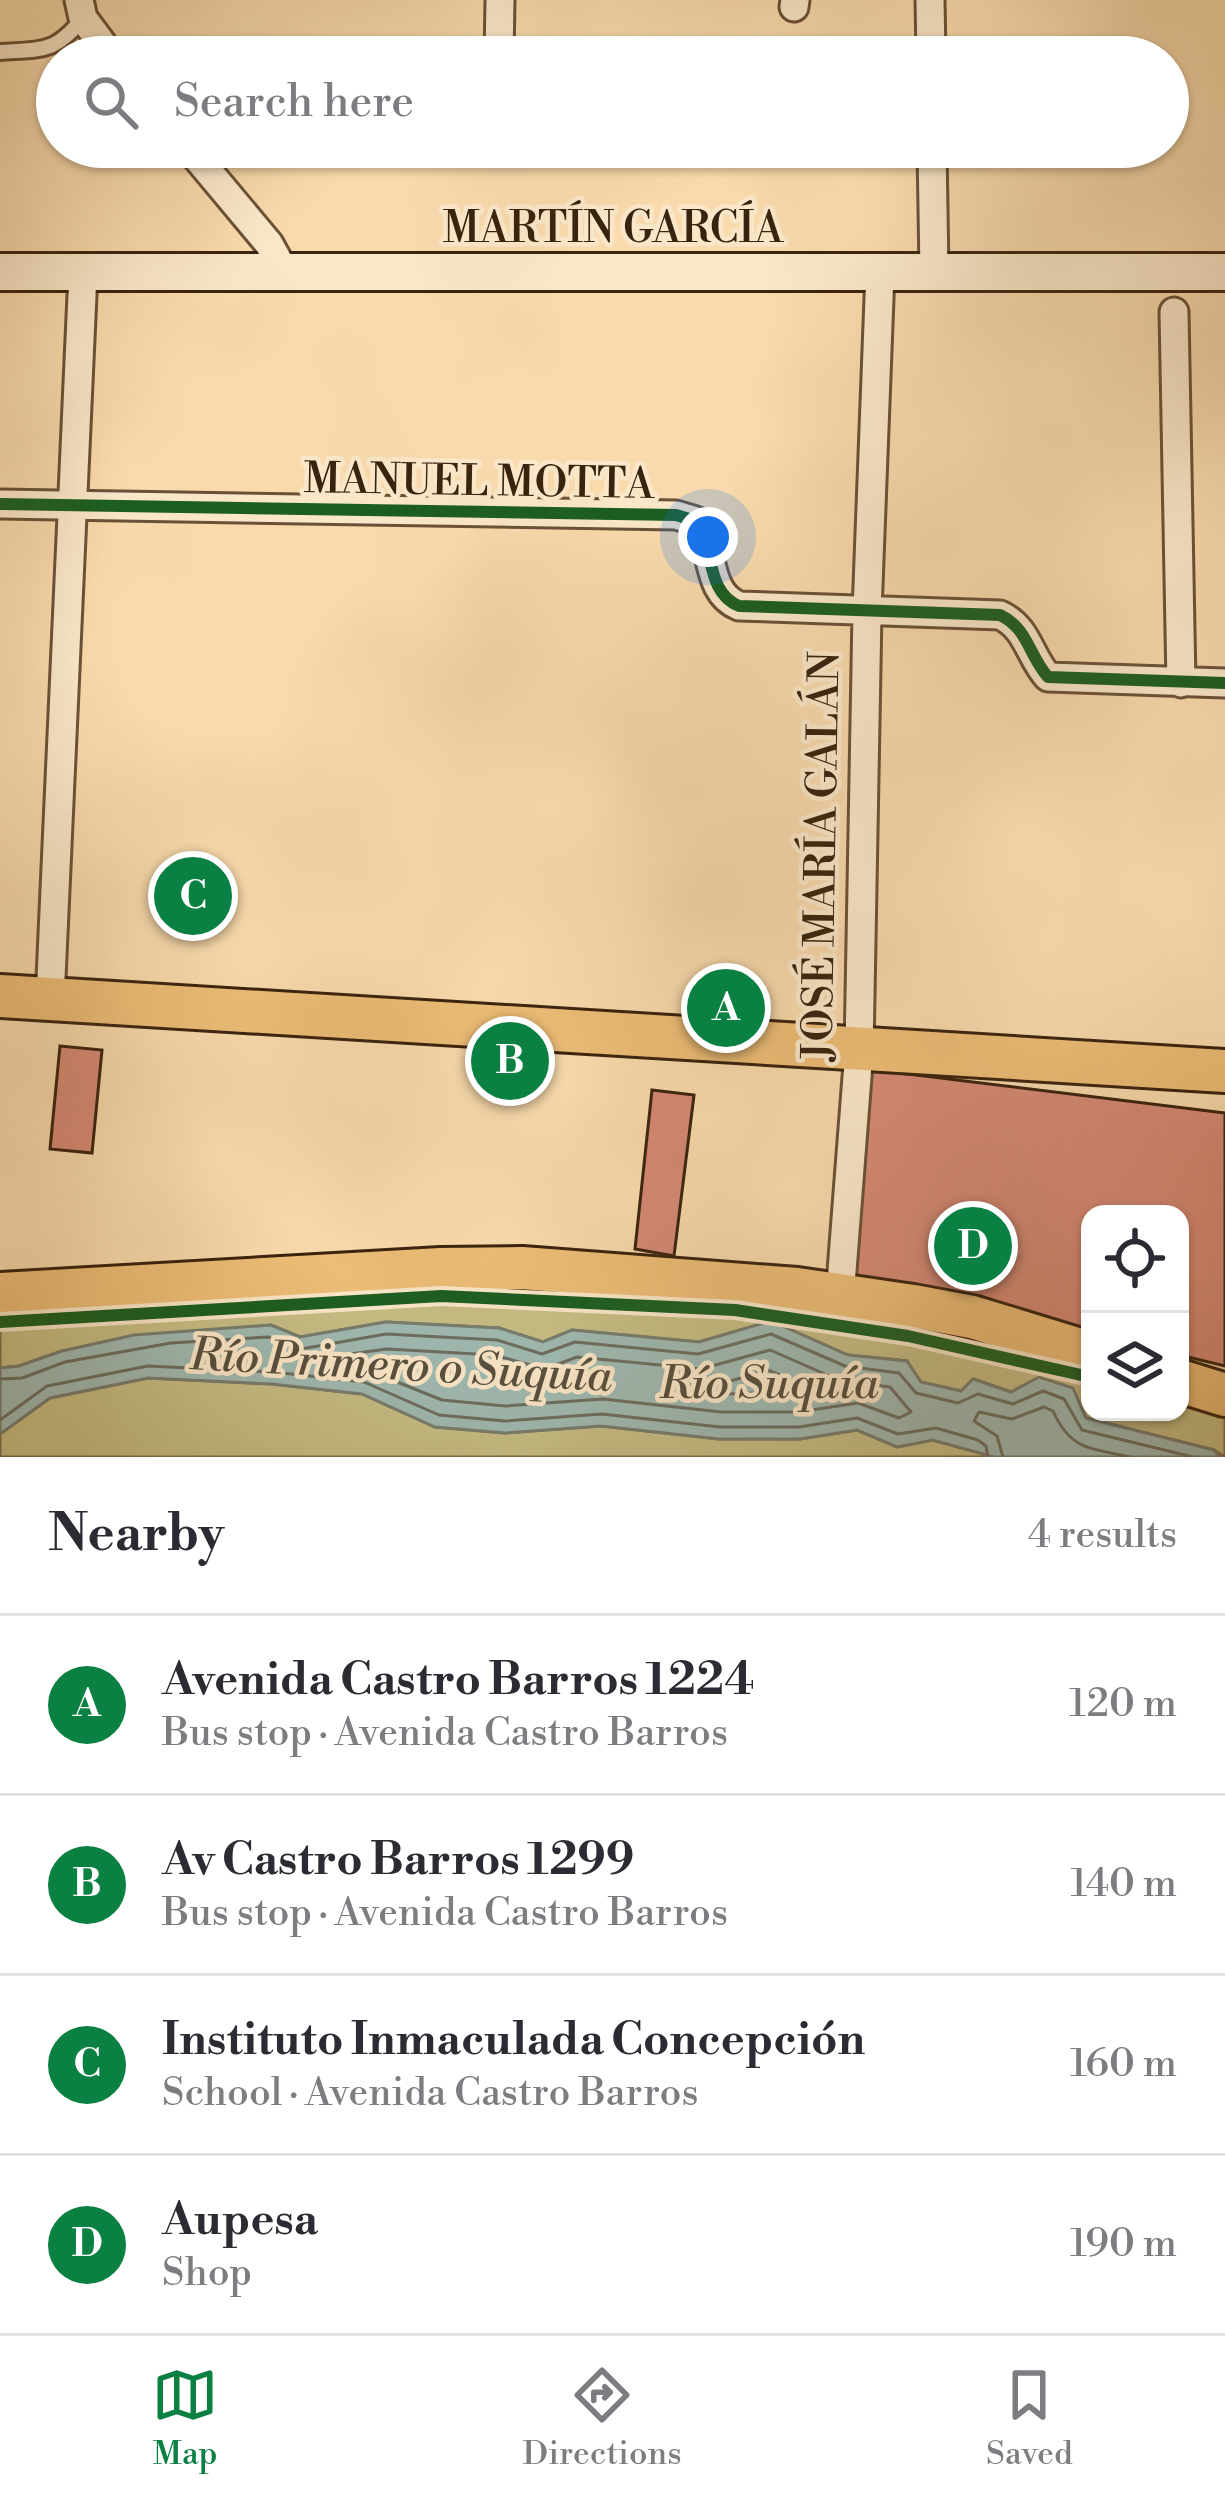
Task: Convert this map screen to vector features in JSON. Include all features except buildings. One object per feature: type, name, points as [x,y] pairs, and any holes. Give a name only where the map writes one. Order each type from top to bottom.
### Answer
[{"type":"main road","name":"MARTÍN GARCÍA","points":[[0,272],[1225,272]]},
{"type":"main road","points":[[0,996],[1225,1071]]},
{"type":"main road","points":[[0,1294],[522,1268],[797,1289],[972,1318],[1081,1350]]},
{"type":"main road","points":[[1189,1384],[1225,1395]]},
{"type":"street","points":[[500,0],[500,36]]},
{"type":"street","points":[[930,0],[931,36]]},
{"type":"street","points":[[81,9],[98,36]]},
{"type":"street","points":[[205,168],[268,244],[284,271]]},
{"type":"street","points":[[932,168],[934,272]]},
{"type":"street","name":"JOSÉ MARÍA GALÁN","points":[[840,1297],[859,1052],[880,272]]},
{"type":"street","points":[[50,1000],[83,273]]},
{"type":"street","points":[[1174,312],[1181,682]]},
{"type":"street","name":"MANUEL MOTTA","points":[[0,504],[676,515],[696,521],[707,536],[716,585],[725,600],[739,606],[1000,615],[1023,632],[1048,677],[1225,683]]},
{"type":"lane","points":[[67,36],[81,9]]},
{"type":"lane","points":[[0,52],[36,50]]},
{"type":"shaded area","points":[[522,1268],[1081,1352],[1081,1416],[974,1379],[961,1391],[920,1382],[907,1361],[848,1355],[771,1321],[699,1342],[572,1330],[543,1342],[499,1328],[386,1322],[300,1337],[271,1325],[62,1351],[0,1368],[0,1294]]},
{"type":"shaded area","points":[[148,1378],[362,1394],[435,1427],[505,1433],[601,1426],[719,1439],[800,1439],[857,1430],[897,1447],[933,1440],[994,1457],[0,1457],[0,1434],[50,1398]]},
{"type":"shaded area","points":[[1189,1384],[1225,1395],[1225,1457],[1214,1450],[1098,1421],[1189,1421]]},
{"type":"water","name":"Río Suquía","points":[[771,1321],[848,1355],[907,1361],[921,1382],[961,1391],[973,1379],[1011,1392],[1039,1377],[1073,1388],[1081,1421],[1098,1421],[1214,1450],[1220,1457],[994,1457],[933,1440],[897,1447],[857,1430],[800,1439],[719,1439],[601,1426],[505,1433],[435,1427],[362,1394],[148,1378],[50,1398],[0,1434],[0,1368],[134,1335],[271,1325],[300,1337],[386,1322],[499,1328],[543,1342],[572,1330],[699,1342]]},
{"type":"cycle path","points":[[0,504],[676,515],[696,521],[715,580],[739,606],[1000,615],[1017,627],[1048,677],[1225,683]]},
{"type":"cycle path","points":[[0,1322],[441,1296],[735,1310],[908,1336],[1081,1375]]},
{"type":"place","name":"Instituto Inmaculada Concepción","points":[[193,896]]},
{"type":"place","name":"Avenida Castro Barros 1224","points":[[726,1008]]},
{"type":"place","name":"Av Castro Barros 1299","points":[[510,1061]]},
{"type":"place","name":"Aupesa","points":[[973,1246]]},
{"type":"water label","name":"Río Primero o Suquía","points":[[401,1364]]}]
